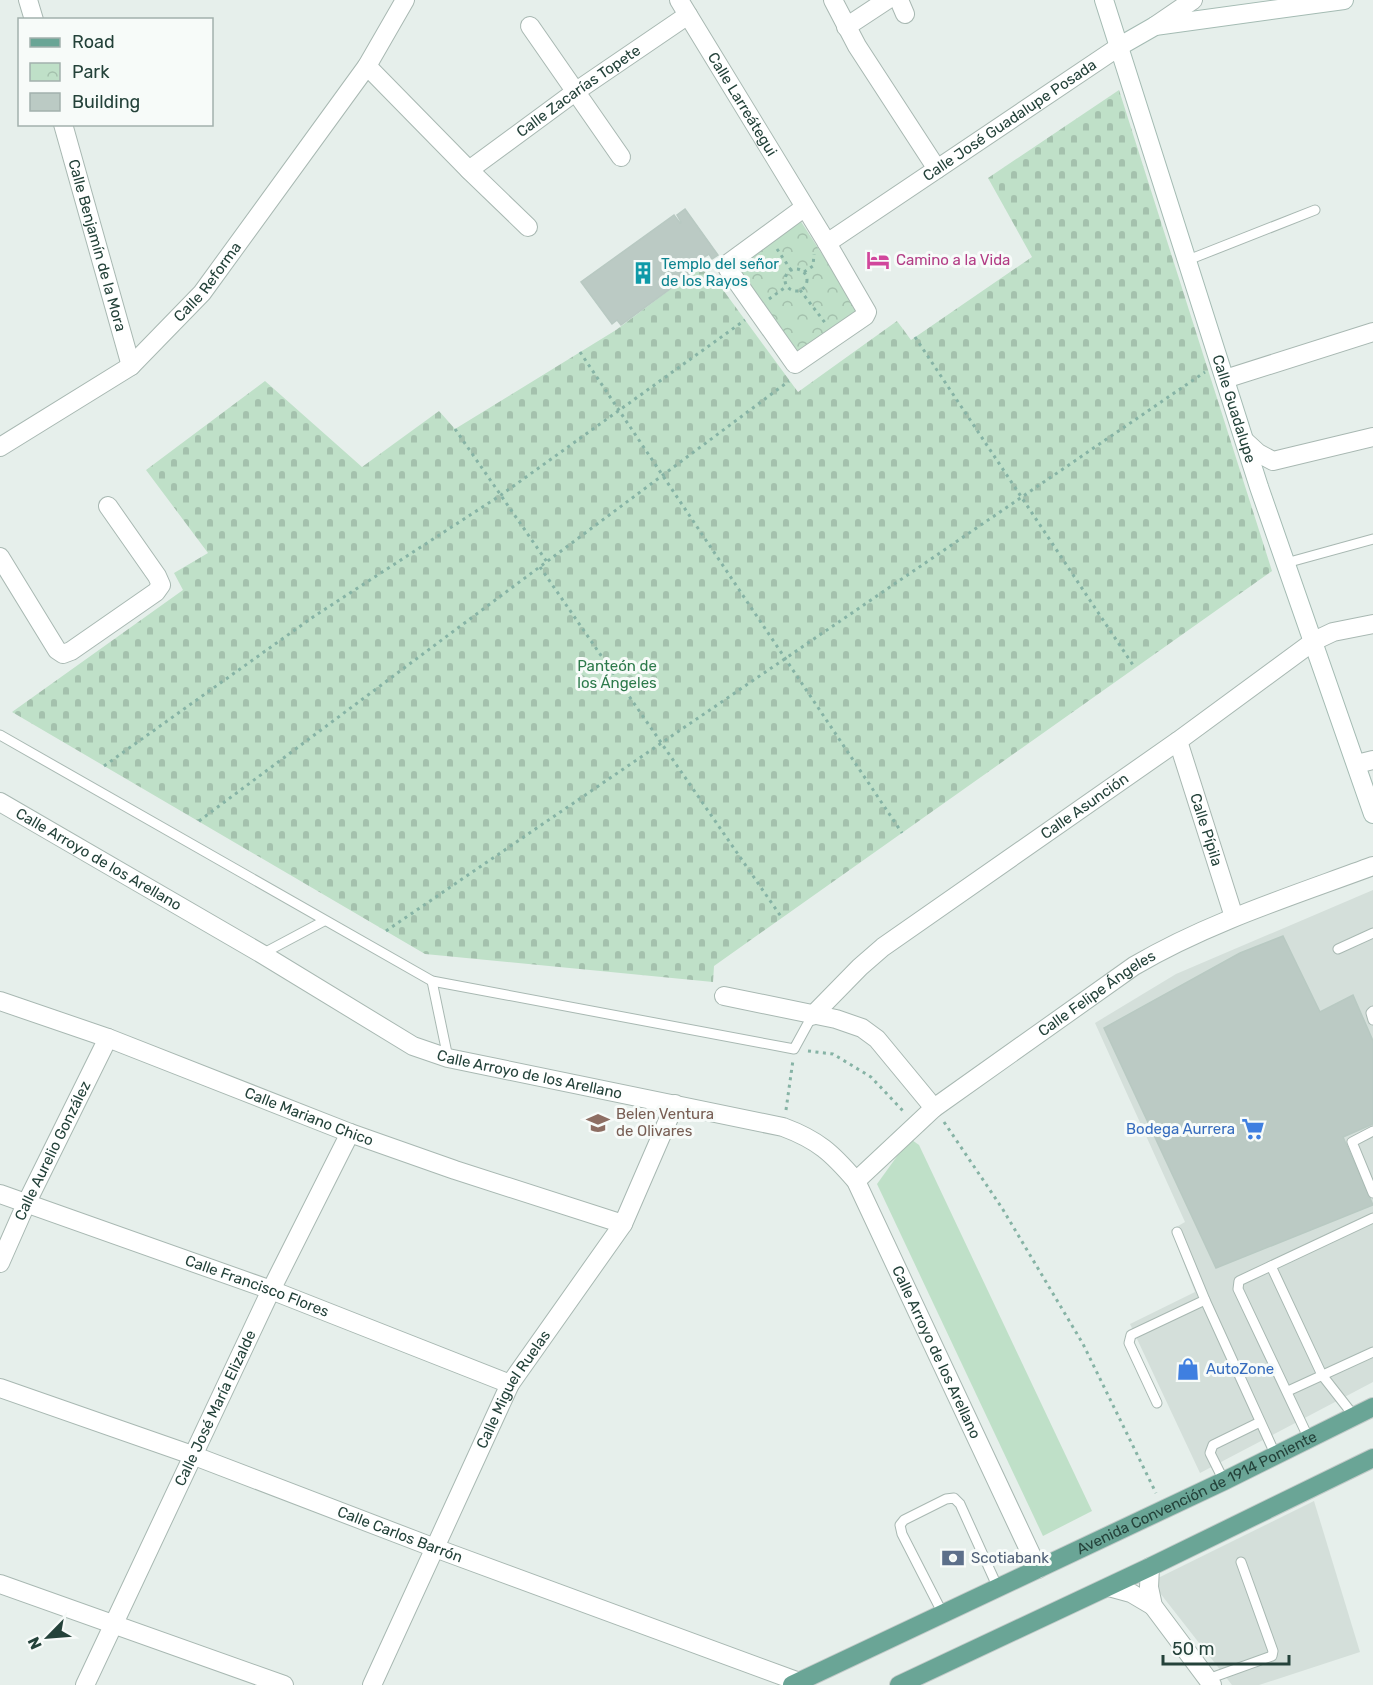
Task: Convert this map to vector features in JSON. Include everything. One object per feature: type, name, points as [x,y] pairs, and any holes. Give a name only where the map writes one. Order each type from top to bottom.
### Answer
[{"type":"main road","name":"Avenida Convención de 1914 Poniente","points":[[796,1683],[1224,1481],[1373,1407]]},
{"type":"main road","points":[[899,1685],[1150,1567],[1373,1458]]},
{"type":"street","points":[[28,0],[33,18]]},
{"type":"street","name":"Calle Reforma","points":[[0,447],[131,366],[202,293],[367,66],[405,0]]},
{"type":"street","points":[[833,0],[846,27],[938,169]]},
{"type":"street","points":[[846,27],[887,0]]},
{"type":"street","name":"Calle Guadalupe","points":[[1104,0],[1259,488],[1314,641],[1365,762],[1373,814]]},
{"type":"street","name":"Calle José Guadalupe Posada","points":[[827,243],[1120,46],[1193,0]]},
{"type":"street","points":[[1155,26],[1344,0]]},
{"type":"street","name":"Calle Zacarías Topete","points":[[469,170],[684,8]]},
{"type":"street","name":"Calle Larreátegui","points":[[684,8],[806,207],[867,312],[795,364],[750,315],[726,265],[767,233],[806,207]]},
{"type":"street","points":[[530,26],[621,157]]},
{"type":"street","points":[[367,66],[528,227]]},
{"type":"street","name":"Calle Benjamín de la Mora","points":[[64,126],[131,366]]},
{"type":"street","points":[[1225,379],[1373,332]]},
{"type":"street","points":[[1259,488],[1268,467],[1274,461],[1373,438]]},
{"type":"street","points":[[1246,442],[1258,453],[1274,461]]},
{"type":"street","points":[[0,557],[8,589],[57,650],[63,654],[71,651],[156,592],[161,585],[108,506]]},
{"type":"street","name":"Calle Asunción","points":[[812,1016],[883,947],[1178,741],[1314,641],[1333,632],[1373,624]]},
{"type":"street","name":"Calle Pípila","points":[[1178,741],[1234,917]]},
{"type":"street","name":"Calle Arroyo de los Arellano","points":[[0,802],[262,954],[413,1046],[448,1058],[783,1127],[808,1136],[821,1144],[856,1181],[1038,1569]]},
{"type":"street","name":"Calle Felipe Ángeles","points":[[856,1181],[934,1108],[1134,966],[1162,950],[1234,917],[1373,866]]},
{"type":"street","points":[[724,996],[812,1016],[836,1019],[862,1028],[877,1039],[934,1108]]},
{"type":"street","name":"Calle Mariano Chico","points":[[0,1001],[108,1038],[350,1132],[455,1170],[622,1224]]},
{"type":"street","name":"Calle Aurelio González","points":[[0,1263],[26,1204],[108,1038]]},
{"type":"street","name":"Calle Miguel Ruelas","points":[[372,1685],[510,1384],[622,1224],[675,1104]]},
{"type":"street","name":"Calle José María Elizalde","points":[[85,1685],[271,1290],[350,1132]]},
{"type":"street","name":"Calle Francisco Flores","points":[[0,1194],[271,1290],[510,1384]]},
{"type":"street","name":"Calle Carlos Barrón","points":[[0,1388],[192,1455],[796,1683]]},
{"type":"street","points":[[1150,1567],[1149,1587],[1153,1606]]},
{"type":"street","points":[[0,1584],[285,1685]]},
{"type":"street","points":[[1108,1587],[1131,1593],[1153,1606],[1210,1682]]},
{"type":"lane","points":[[1188,260],[1316,210]]},
{"type":"lane","points":[[1286,563],[1373,539]]},
{"type":"lane","points":[[0,735],[432,981],[795,1049],[812,1016]]},
{"type":"lane","points":[[262,954],[324,921]]},
{"type":"lane","points":[[1338,950],[1373,933]]},
{"type":"lane","points":[[432,981],[448,1058]]},
{"type":"lane","points":[[1373,1011],[1373,1020]]},
{"type":"lane","points":[[1373,1131],[1352,1142],[1373,1193]]},
{"type":"lane","points":[[1309,1439],[1238,1289],[1239,1281],[1373,1218]]},
{"type":"lane","points":[[1177,1232],[1205,1300],[1276,1456]]},
{"type":"lane","points":[[1271,1266],[1322,1375],[1354,1416]]},
{"type":"lane","points":[[1157,1403],[1129,1343],[1129,1338],[1205,1300]]},
{"type":"lane","points":[[1288,1391],[1373,1352]]},
{"type":"lane","points":[[1224,1481],[1210,1449],[1213,1445],[1260,1422]]},
{"type":"lane","points":[[943,1614],[902,1534],[900,1525],[904,1520],[946,1498],[954,1498],[960,1504],[998,1588]]},
{"type":"lane","points":[[1210,1682],[1272,1656],[1273,1651],[1241,1562]]},
{"type":"path","points":[[767,233],[791,270]]},
{"type":"path","points":[[804,272],[813,266]]},
{"type":"path","points":[[798,269],[804,272],[807,282],[800,290],[793,290],[787,286],[785,279],[791,270],[798,269]]},
{"type":"path","points":[[104,766],[313,617],[501,495],[787,286]]},
{"type":"path","points":[[800,290],[835,337]]},
{"type":"path","points":[[915,336],[1135,668]]},
{"type":"path","points":[[580,352],[902,833]]},
{"type":"path","points":[[386,931],[1208,370]]},
{"type":"path","points":[[199,821],[789,381]]},
{"type":"path","points":[[455,429],[547,562]]},
{"type":"path","points":[[540,567],[782,918]]},
{"type":"path","points":[[783,1127],[795,1049],[832,1054],[871,1077],[916,1125]]},
{"type":"path","points":[[934,1108],[1002,1208],[1083,1344],[1164,1509]]},
{"type":"shaded area","points":[[1373,890],[1373,1382],[1200,1473],[1130,1324],[1195,1292],[1171,1230],[1185,1222],[1095,1023],[1176,974]]},
{"type":"shaded area","points":[[1314,1501],[1360,1652],[1259,1685],[1232,1685],[1160,1593],[1158,1578]]},
{"type":"green space","name":"Panteón de los Ángeles","points":[[1119,90],[1272,571],[714,966],[713,982],[425,954],[12,712],[183,590],[174,573],[208,553],[146,470],[265,381],[362,467],[439,411],[455,429],[616,330],[704,264],[798,392],[897,321],[911,340],[1032,257],[988,178]]},
{"type":"green space","points":[[798,217],[859,311],[796,358],[732,265]]},
{"type":"green space","points":[[912,1140],[919,1145],[1092,1511],[1043,1536],[877,1184],[903,1148]]},
{"type":"building","name":"Templo del señor de los Rayos","points":[[685,209],[718,255],[712,259],[709,254],[701,259],[704,264],[621,325],[617,320],[612,324],[581,282],[674,215],[680,223],[677,215]]},
{"type":"building","points":[[1283,936],[1320,1012],[1353,995],[1373,1041],[1373,1124],[1343,1137],[1373,1205],[1216,1268],[1104,1028],[1240,953]]},
{"type":"place","name":"Camino a la Vida","points":[[878,260]]},
{"type":"place","name":"Templo del señor de los Rayos","points":[[643,273]]},
{"type":"place","name":"Belen Ventura de Olivares","points":[[598,1123]]},
{"type":"place","name":"Bodega Aurrera","points":[[1253,1129]]},
{"type":"place","name":"AutoZone","points":[[1188,1369]]},
{"type":"place","name":"Scotiabank","points":[[953,1558]]}]
